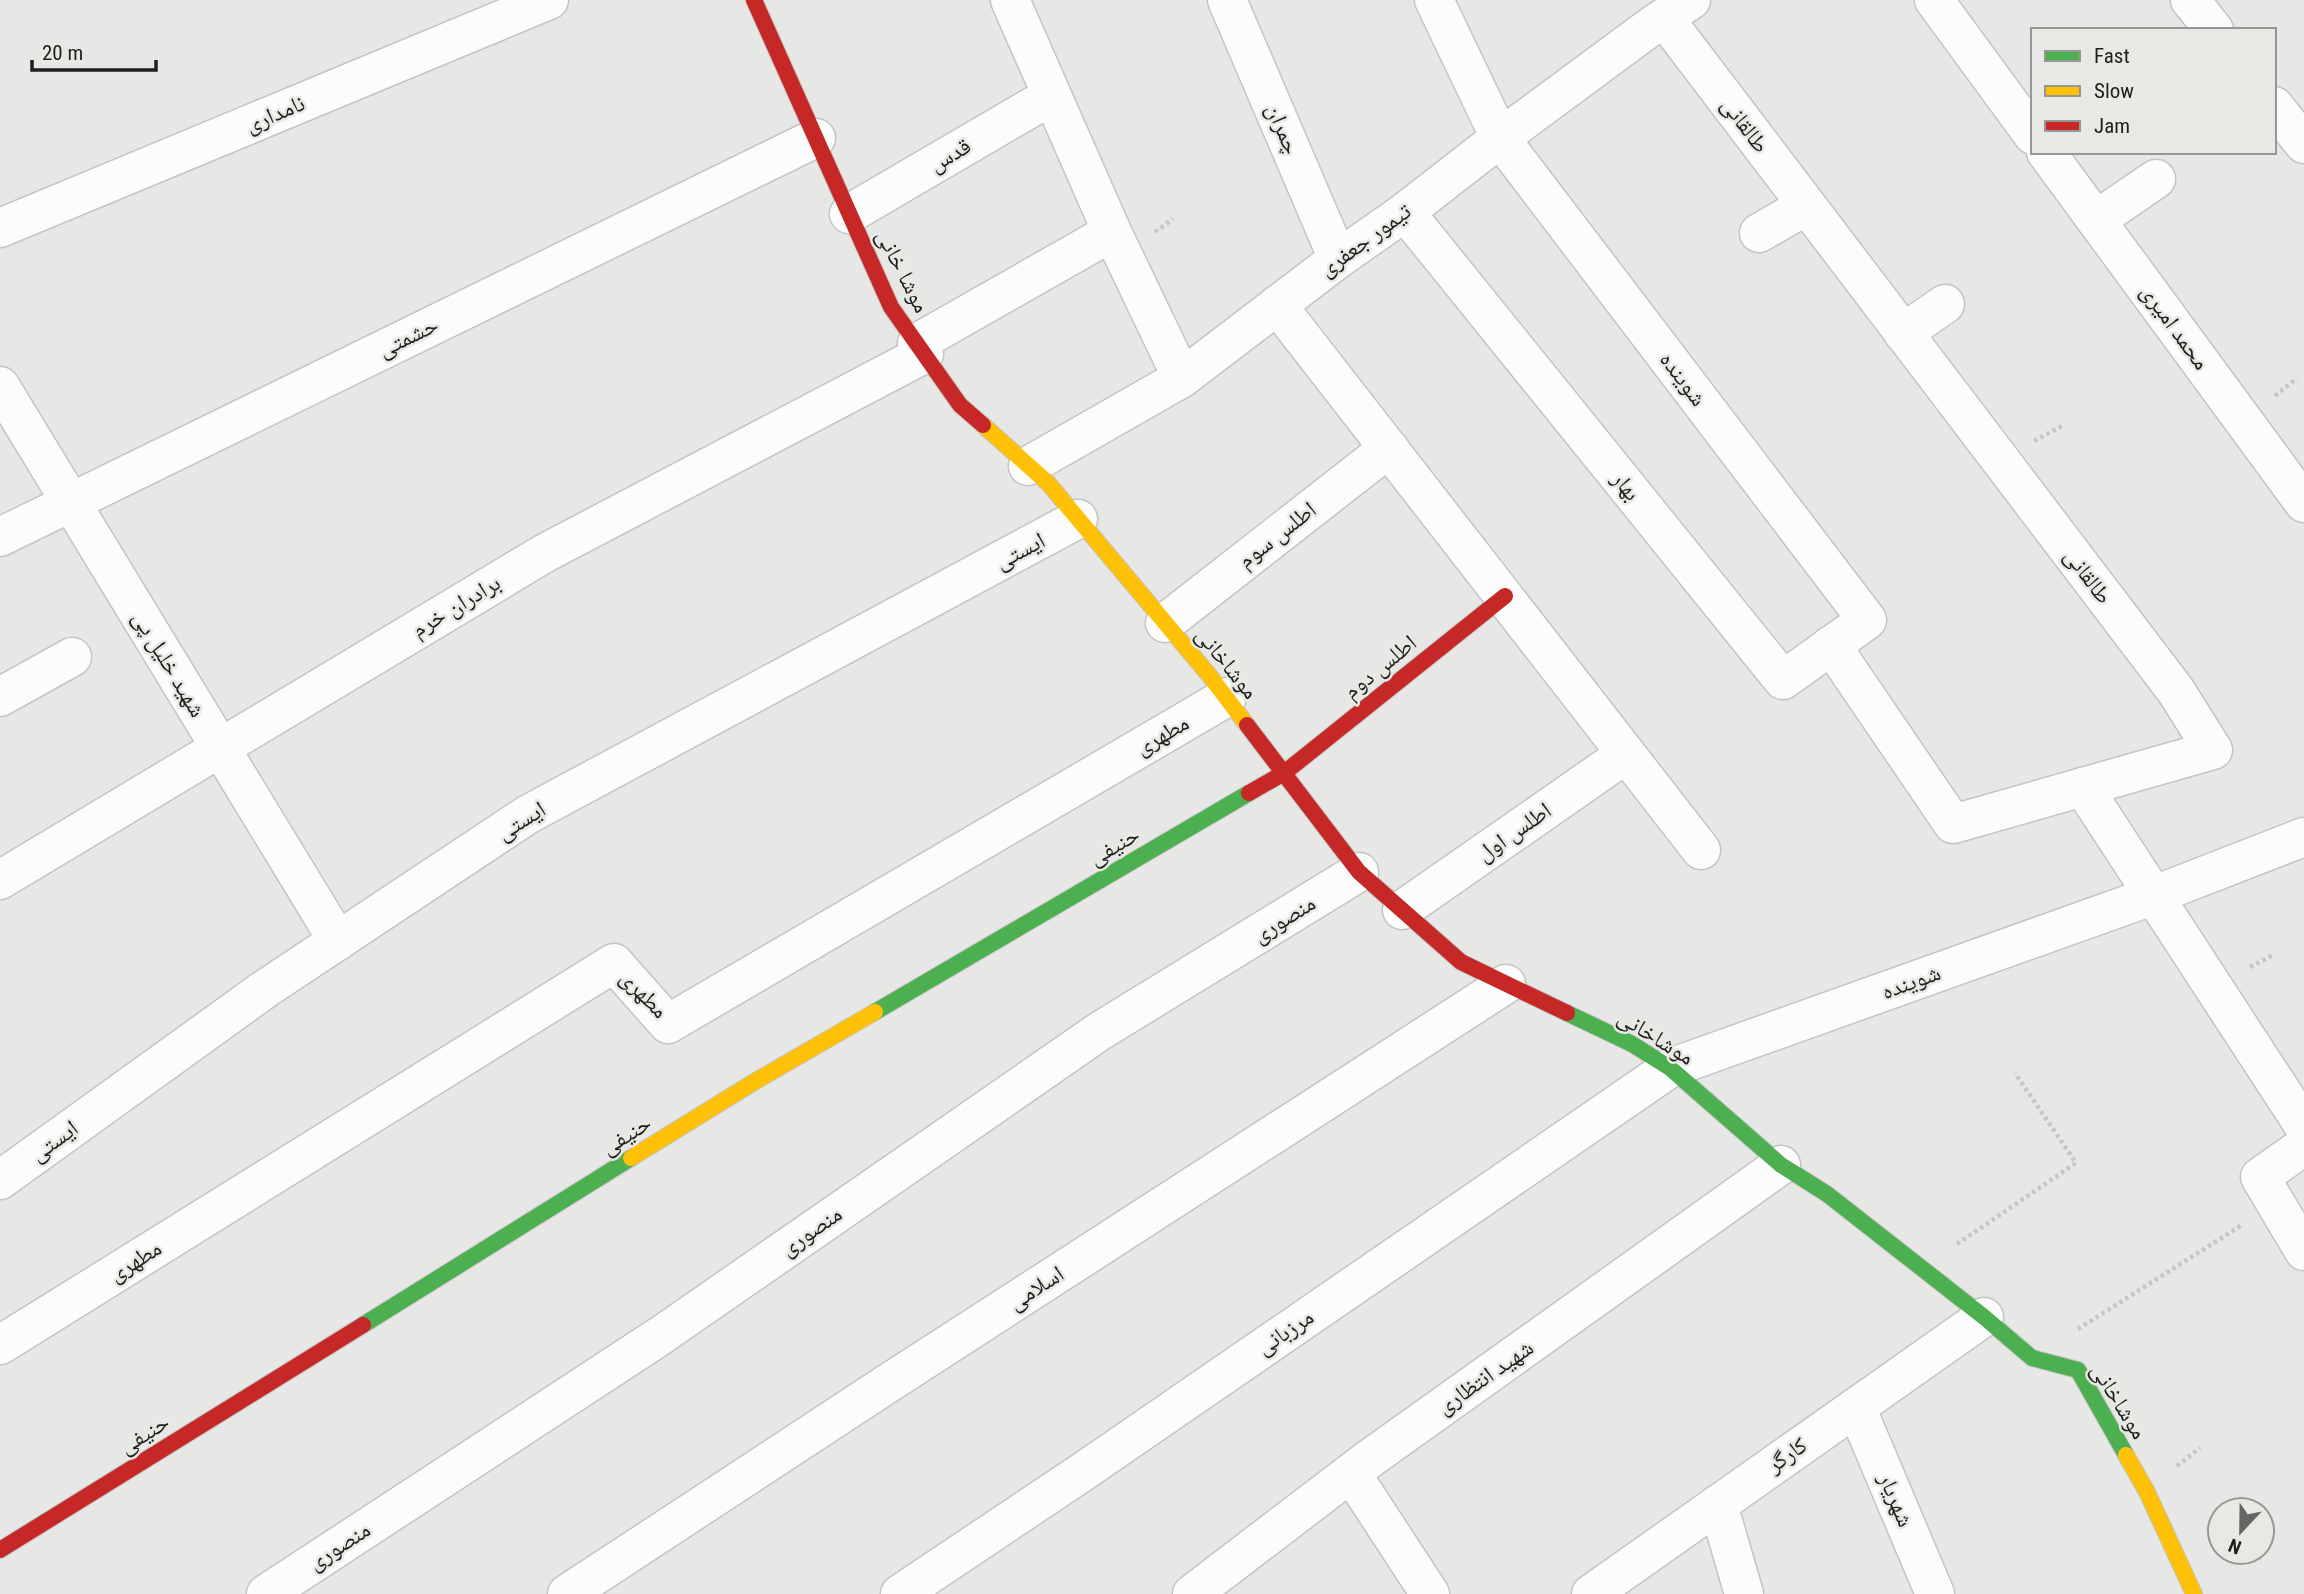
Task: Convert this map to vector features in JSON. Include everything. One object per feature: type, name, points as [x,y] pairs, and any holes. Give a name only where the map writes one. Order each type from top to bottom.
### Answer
[{"type":"street","name":"نامداری","points":[[0,228],[549,0]]},
{"type":"street","name":"موشا خانی","points":[[754,0],[891,307],[960,405],[1048,483],[1078,519]]},
{"type":"street","points":[[1010,0],[1112,232],[1182,378]]},
{"type":"street","name":"چمران","points":[[1227,0],[1338,259]]},
{"type":"street","name":"شوینده","points":[[1434,0],[1500,138],[1867,620]]},
{"type":"street","points":[[1934,0],[2031,132]]},
{"type":"street","points":[[2190,0],[2212,28]]},
{"type":"street","name":"تیمور جعفری","points":[[1028,466],[1182,378],[1338,259],[1405,212],[1663,11]]},
{"type":"street","name":"طالقانی","points":[[1663,11],[1807,206],[2176,691],[2213,750],[1953,824],[1831,645]]},
{"type":"street","name":"قدس","points":[[849,214],[1051,96]]},
{"type":"street","points":[[2276,109],[2304,144]]},
{"type":"street","name":"حشمتی","points":[[0,537],[816,138]]},
{"type":"street","name":"محمد امیری","points":[[2047,154],[2304,503]]},
{"type":"street","points":[[2096,220],[2156,179]]},
{"type":"street","points":[[1759,233],[1807,206]]},
{"type":"street","name":"بهار","points":[[1405,212],[1783,680],[1867,620]]},
{"type":"street","points":[[920,348],[1112,232]]},
{"type":"street","points":[[1903,333],[1945,304]]},
{"type":"street","points":[[1277,305],[1701,850]]},
{"type":"street","name":"برادران خرم","points":[[0,880],[545,553],[920,348]]},
{"type":"street","name":"شهید خلیل پی","points":[[0,386],[338,941]]},
{"type":"street","name":"اطلس سوم","points":[[1165,622],[1389,447]]},
{"type":"street","name":"موشاخانی","points":[[1078,519],[1227,697],[1359,872],[1461,962],[1632,1045],[1670,1068],[1781,1166],[1827,1194],[2032,1358],[2078,1370],[2147,1492],[2194,1594]]},
{"type":"street","name":"ایستی","points":[[0,1180],[265,989],[527,815],[1078,519]]},
{"type":"street","name":"اطلس دوم","points":[[1284,773],[1505,596]]},
{"type":"street","points":[[0,697],[72,657]]},
{"type":"street","name":"مطهری","points":[[0,1345],[614,962],[668,1024],[1227,697]]},
{"type":"street","name":"اطلس اول","points":[[1402,910],[1626,754]]},
{"type":"street","name":"حنیفی","points":[[0,1550],[754,1082],[1284,773]]},
{"type":"street","points":[[2083,787],[2304,1126]]},
{"type":"street","name":"شوینده","points":[[1670,1068],[2152,896],[2304,837]]},
{"type":"street","name":"منصوری","points":[[266,1594],[660,1336],[1100,1031],[1359,872]]},
{"type":"street","name":"اسلامی","points":[[567,1594],[1506,984]]},
{"type":"street","name":"مرزبانی","points":[[900,1594],[1670,1068]]},
{"type":"street","points":[[2304,1146],[2260,1178],[2304,1251]]},
{"type":"street","name":"شهید انتظاری","points":[[1192,1594],[1351,1473],[1781,1166]]},
{"type":"street","name":"کارگر","points":[[1591,1594],[1984,1317]]},
{"type":"street","name":"شهریار","points":[[1856,1407],[1935,1594]]},
{"type":"street","points":[[1351,1473],[1430,1594]]},
{"type":"street","points":[[1718,1504],[1744,1594]]},
{"type":"path","points":[[1922,1268],[2076,1163],[2015,1073]]},
{"type":"path","points":[[2032,1358],[2275,1204]]},
{"type":"traffic: fast","points":[[875,1012],[1249,793]]},
{"type":"traffic: fast","points":[[1567,1013],[1632,1044],[1670,1068],[1781,1165],[1827,1194],[2032,1358],[2078,1370],[2126,1455]]},
{"type":"traffic: fast","points":[[363,1325],[631,1158]]},
{"type":"traffic: slow","points":[[983,425],[1048,483],[1209,675],[1247,725]]},
{"type":"traffic: slow","points":[[631,1158],[875,1012]]},
{"type":"traffic: slow","points":[[2126,1455],[2147,1492],[2194,1594]]},
{"type":"traffic: jam","points":[[754,0],[891,307],[960,405],[983,425]]},
{"type":"traffic: jam","points":[[1249,793],[1284,773],[1505,596]]},
{"type":"traffic: jam","points":[[1247,725],[1359,872],[1461,962],[1567,1013]]},
{"type":"traffic: jam","points":[[0,1550],[363,1325]]}]
